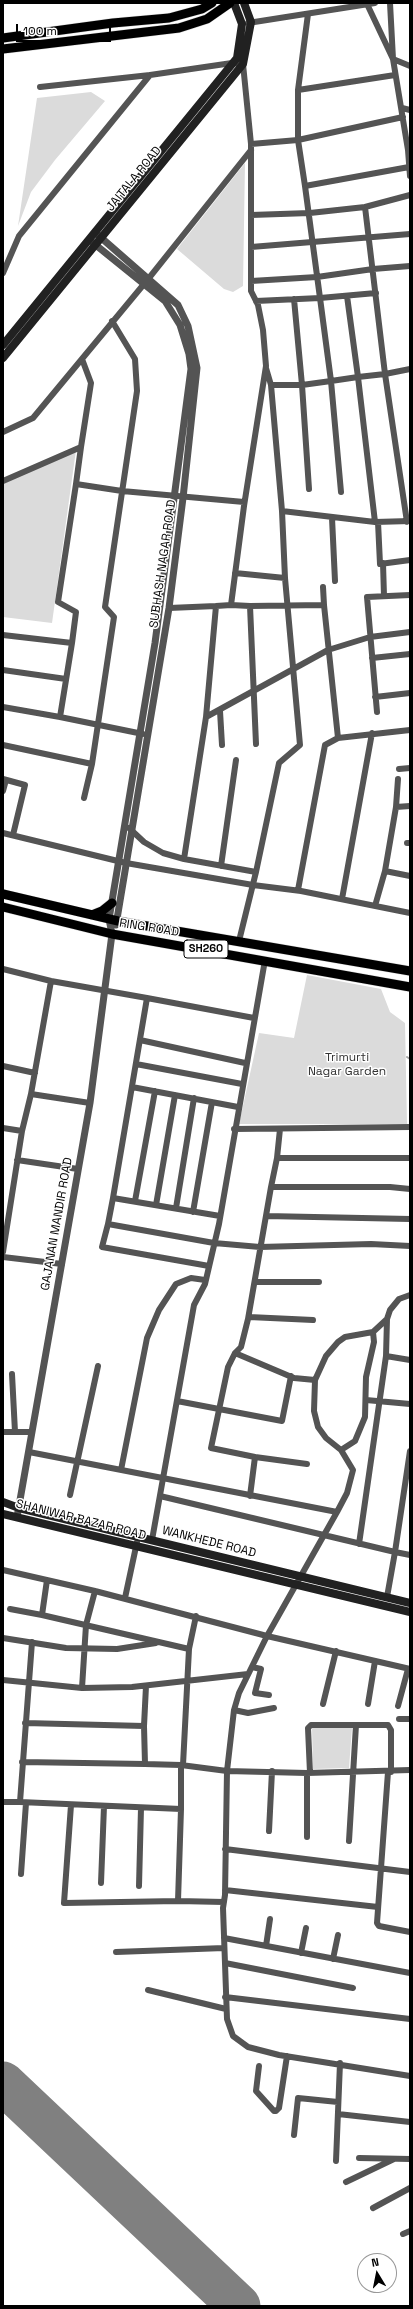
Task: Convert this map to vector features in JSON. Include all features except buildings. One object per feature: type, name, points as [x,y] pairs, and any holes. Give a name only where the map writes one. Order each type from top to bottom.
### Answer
[{"type":"main road","points":[[3,38],[114,23],[169,18],[202,10],[212,3]]},
{"type":"main road","points":[[3,49],[179,28],[207,18],[230,3]]},
{"type":"main road","name":"JAITALA ROAD","points":[[3,358],[237,58],[242,24],[234,3]]},
{"type":"main road","points":[[244,3],[251,22]]},
{"type":"main road","name":"JAITALA ROAD","points":[[3,346],[243,64],[251,22]]},
{"type":"main road","name":"SH260","points":[[3,894],[114,920],[239,940],[410,971]]},
{"type":"main road","points":[[92,915],[102,911],[112,903]]},
{"type":"main road","name":"RING ROAD","points":[[3,907],[112,934],[410,986]]},
{"type":"main road","name":"WANKHEDE ROAD","points":[[3,1502],[19,1508],[410,1603]]},
{"type":"main road","name":"SHANIWAR BAZAR ROAD","points":[[3,1514],[296,1586],[410,1612]]},
{"type":"street","points":[[242,24],[375,3]]},
{"type":"street","points":[[390,3],[393,59],[402,108],[410,176]]},
{"type":"street","points":[[367,4],[393,59],[410,66]]},
{"type":"street","points":[[308,14],[298,90],[298,140],[310,213],[331,381],[341,492]]},
{"type":"street","points":[[40,88],[150,75],[232,63],[243,64],[251,147],[251,292],[256,301],[263,330],[266,366],[271,385],[282,511],[285,578],[292,670],[300,745],[278,764],[255,878],[239,940]]},
{"type":"street","points":[[3,273],[19,236],[150,75]]},
{"type":"street","points":[[298,90],[395,75]]},
{"type":"street","points":[[402,108],[410,110]]},
{"type":"street","points":[[3,432],[33,418],[112,321],[147,281],[251,147],[298,140],[403,117]]},
{"type":"street","points":[[305,186],[409,167]]},
{"type":"street","points":[[251,215],[310,213],[365,207],[410,195]]},
{"type":"street","points":[[282,511],[376,522],[408,522],[385,374],[365,207]]},
{"type":"street","points":[[251,247],[313,240],[410,234]]},
{"type":"street","name":"SUBHASH NAGAR ROAD","points":[[95,239],[178,305],[188,326],[197,368],[169,608],[144,734],[132,831],[123,862],[114,920]]},
{"type":"street","points":[[251,281],[318,277],[373,269],[410,266]]},
{"type":"street","points":[[114,920],[112,903],[123,862],[125,826],[144,734],[191,369],[189,354],[180,324],[173,311],[147,281]]},
{"type":"street","points":[[256,301],[320,298],[376,293]]},
{"type":"street","points":[[347,296],[380,564],[410,560]]},
{"type":"street","points":[[294,299],[302,385],[309,489]]},
{"type":"street","points":[[84,798],[92,764],[114,618],[105,606],[137,391],[137,364],[126,342],[112,321]]},
{"type":"street","points":[[60,718],[76,612],[58,602],[91,383],[82,359]]},
{"type":"street","points":[[231,605],[244,502],[266,366]]},
{"type":"street","points":[[271,385],[302,385],[385,374],[410,369]]},
{"type":"street","points":[[3,481],[81,447]]},
{"type":"street","points":[[76,484],[183,498],[244,502]]},
{"type":"street","points":[[332,518],[335,581]]},
{"type":"street","points":[[383,563],[384,596]]},
{"type":"street","points":[[235,573],[285,578]]},
{"type":"street","points":[[323,587],[328,650],[338,738]]},
{"type":"street","points":[[377,712],[367,597],[410,595]]},
{"type":"street","points":[[169,608],[231,605],[324,605]]},
{"type":"street","points":[[184,859],[206,717],[216,606]]},
{"type":"street","points":[[250,606],[255,690],[256,744]]},
{"type":"street","points":[[206,717],[220,711],[328,650],[370,637],[410,632]]},
{"type":"street","points":[[3,635],[72,644]]},
{"type":"street","points":[[372,658],[410,654]]},
{"type":"street","points":[[3,670],[66,679]]},
{"type":"street","points":[[375,697],[410,693]]},
{"type":"street","points":[[3,707],[144,734]]},
{"type":"street","points":[[220,711],[222,746]]},
{"type":"street","points":[[298,890],[326,745],[338,738],[372,733],[410,730]]},
{"type":"street","points":[[342,899],[372,733]]},
{"type":"street","points":[[3,745],[92,764]]},
{"type":"street","points":[[221,866],[236,760]]},
{"type":"street","points":[[399,769],[410,768]]},
{"type":"street","points":[[375,906],[385,871],[396,807],[398,779]]},
{"type":"street","points":[[3,791],[5,780],[25,785],[13,835]]},
{"type":"street","points":[[396,807],[410,806]]},
{"type":"street","points":[[125,826],[144,842],[163,853],[184,859],[221,866],[255,878],[298,890],[410,913]]},
{"type":"street","points":[[3,832],[123,862],[255,878]]},
{"type":"street","points":[[385,871],[410,876]]},
{"type":"street","name":"GAJANAN MANDIR ROAD","points":[[17,1517],[90,1103],[114,920]]},
{"type":"street","points":[[152,1540],[194,1305],[206,1280],[220,1216],[245,1063],[265,960]]},
{"type":"street","points":[[3,969],[51,981],[254,1018]]},
{"type":"street","points":[[3,1252],[22,1130],[31,1094],[51,981]]},
{"type":"street","points":[[147,998],[113,1198],[102,1247],[209,1266]]},
{"type":"street","points":[[140,1040],[245,1063]]},
{"type":"street","points":[[136,1064],[242,1084]]},
{"type":"street","points":[[3,1066],[34,1073]]},
{"type":"street","points":[[132,1087],[238,1107]]},
{"type":"street","points":[[135,1202],[155,1091]]},
{"type":"street","points":[[31,1094],[90,1103]]},
{"type":"street","points":[[156,1205],[175,1095]]},
{"type":"street","points":[[176,1208],[194,1098]]},
{"type":"street","points":[[193,1212],[212,1102]]},
{"type":"street","points":[[234,1129],[280,1130],[410,1127]]},
{"type":"street","points":[[3,1128],[22,1130]]},
{"type":"street","points":[[280,1130],[277,1158],[260,1247],[249,1317],[241,1347],[235,1353],[228,1367],[211,1448],[256,1457],[307,1464]]},
{"type":"street","points":[[277,1158],[410,1158]]},
{"type":"street","points":[[17,1160],[78,1169]]},
{"type":"street","points":[[271,1187],[390,1187],[410,1189]]},
{"type":"street","points":[[113,1198],[220,1216]]},
{"type":"street","points":[[266,1216],[410,1218]]},
{"type":"street","points":[[108,1224],[214,1243],[260,1247],[371,1244],[410,1246]]},
{"type":"street","points":[[3,1257],[62,1264]]},
{"type":"street","points":[[121,1470],[147,1338],[159,1310],[176,1284],[191,1278],[206,1280]]},
{"type":"street","points":[[255,1282],[319,1282]]},
{"type":"street","points":[[359,1544],[386,1356],[387,1319],[390,1310],[399,1299],[410,1295]]},
{"type":"street","points":[[249,1317],[313,1320]]},
{"type":"street","points":[[387,1319],[373,1332],[345,1337],[338,1342],[326,1356],[315,1380],[314,1411],[318,1427],[326,1438],[341,1450],[352,1470],[347,1493],[267,1636],[248,1674],[234,1710],[227,1771],[224,1902],[225,1997],[227,2019],[233,2036],[248,2047],[287,2056],[340,2063],[410,2076]]},
{"type":"street","points":[[341,1450],[352,1444],[362,1427],[366,1400],[366,1377],[374,1342],[373,1332]]},
{"type":"street","points":[[235,1353],[291,1376],[315,1380]]},
{"type":"street","points":[[386,1356],[410,1360]]},
{"type":"street","points":[[70,1494],[98,1366]]},
{"type":"street","points":[[12,1374],[14,1432]]},
{"type":"street","points":[[177,1401],[282,1421],[291,1376]]},
{"type":"street","points":[[366,1400],[410,1404]]},
{"type":"street","points":[[3,1432],[32,1432]]},
{"type":"street","points":[[387,1597],[410,1451]]},
{"type":"street","points":[[29,1452],[164,1477],[250,1496],[337,1512]]},
{"type":"street","points":[[250,1496],[256,1457]]},
{"type":"street","points":[[160,1496],[323,1536],[410,1555]]},
{"type":"street","points":[[125,1598],[139,1537]]},
{"type":"street","points":[[3,1570],[125,1598],[267,1636],[409,1669],[398,1706]]},
{"type":"street","points":[[42,1615],[47,1580]]},
{"type":"street","points":[[82,1688],[86,1625],[95,1591]]},
{"type":"street","points":[[10,1609],[189,1649]]},
{"type":"street","points":[[178,1901],[182,1765],[189,1649],[196,1616]]},
{"type":"street","points":[[3,1638],[66,1648],[117,1649],[160,1643]]},
{"type":"street","points":[[21,1874],[23,1802],[22,1762],[32,1642]]},
{"type":"street","points":[[323,1704],[336,1651]]},
{"type":"street","points":[[368,1704],[375,1661]]},
{"type":"street","points":[[252,1667],[261,1670],[255,1692],[269,1695]]},
{"type":"street","points":[[3,1680],[82,1688],[146,1686],[248,1674]]},
{"type":"street","points":[[145,1764],[144,1726],[146,1686]]},
{"type":"street","points":[[234,1710],[248,1713],[274,1708]]},
{"type":"street","points":[[399,1719],[410,1719]]},
{"type":"street","points":[[25,1723],[144,1726]]},
{"type":"street","points":[[349,1841],[356,1725]]},
{"type":"street","points":[[307,1838],[309,1726],[356,1725],[390,1727],[390,1772],[377,1923],[379,1926],[410,1932]]},
{"type":"street","points":[[22,1762],[182,1765],[227,1771],[308,1773],[390,1772],[410,1770]]},
{"type":"street","points":[[269,1831],[272,1771]]},
{"type":"street","points":[[3,1802],[181,1809]]},
{"type":"street","points":[[71,1805],[64,1903],[178,1901],[224,1902]]},
{"type":"street","points":[[101,1883],[104,1806]]},
{"type":"street","points":[[139,1886],[141,1808]]},
{"type":"street","points":[[226,1849],[410,1872]]},
{"type":"street","points":[[225,1890],[378,1906]]},
{"type":"street","points":[[266,1946],[270,1919]]},
{"type":"street","points":[[302,1953],[306,1928]]},
{"type":"street","points":[[333,1959],[338,1935]]},
{"type":"street","points":[[224,1938],[410,1973]]},
{"type":"street","points":[[116,1952],[224,1948]]},
{"type":"street","points":[[225,1963],[353,1988]]},
{"type":"street","points":[[148,1990],[226,2009]]},
{"type":"street","points":[[225,1997],[410,2019]]},
{"type":"street","points":[[259,2066],[256,2091],[274,2111],[276,2111],[279,2108],[287,2056]]},
{"type":"street","points":[[336,2161],[340,2063]]},
{"type":"street","points":[[294,2135],[298,2098],[338,2102]]},
{"type":"street","points":[[338,2114],[410,2122]]},
{"type":"street","points":[[359,2158],[410,2159]]},
{"type":"street","points":[[346,2182],[394,2159]]},
{"type":"street","points":[[373,2208],[410,2188]]},
{"type":"street","points":[[403,2234],[410,2231]]},
{"type":"green space","points":[[91,92],[105,101],[55,160],[31,192],[18,226],[37,98]]},
{"type":"green space","points":[[245,163],[243,286],[233,292],[224,289],[177,249]]},
{"type":"green space","points":[[76,450],[52,623],[3,617],[3,483]]},
{"type":"green space","name":"Trimurti Nagar Garden","points":[[307,975],[381,989],[390,1012],[405,1023],[407,1124],[239,1124],[259,1033],[294,1038]]},
{"type":"green space","points":[[312,1728],[352,1728],[349,1768],[313,1769]]},
{"type":"runway","points":[[3,2083],[239,2306]]},
{"type":"railway","points":[[3,40],[168,17],[193,10],[209,3]]}]
